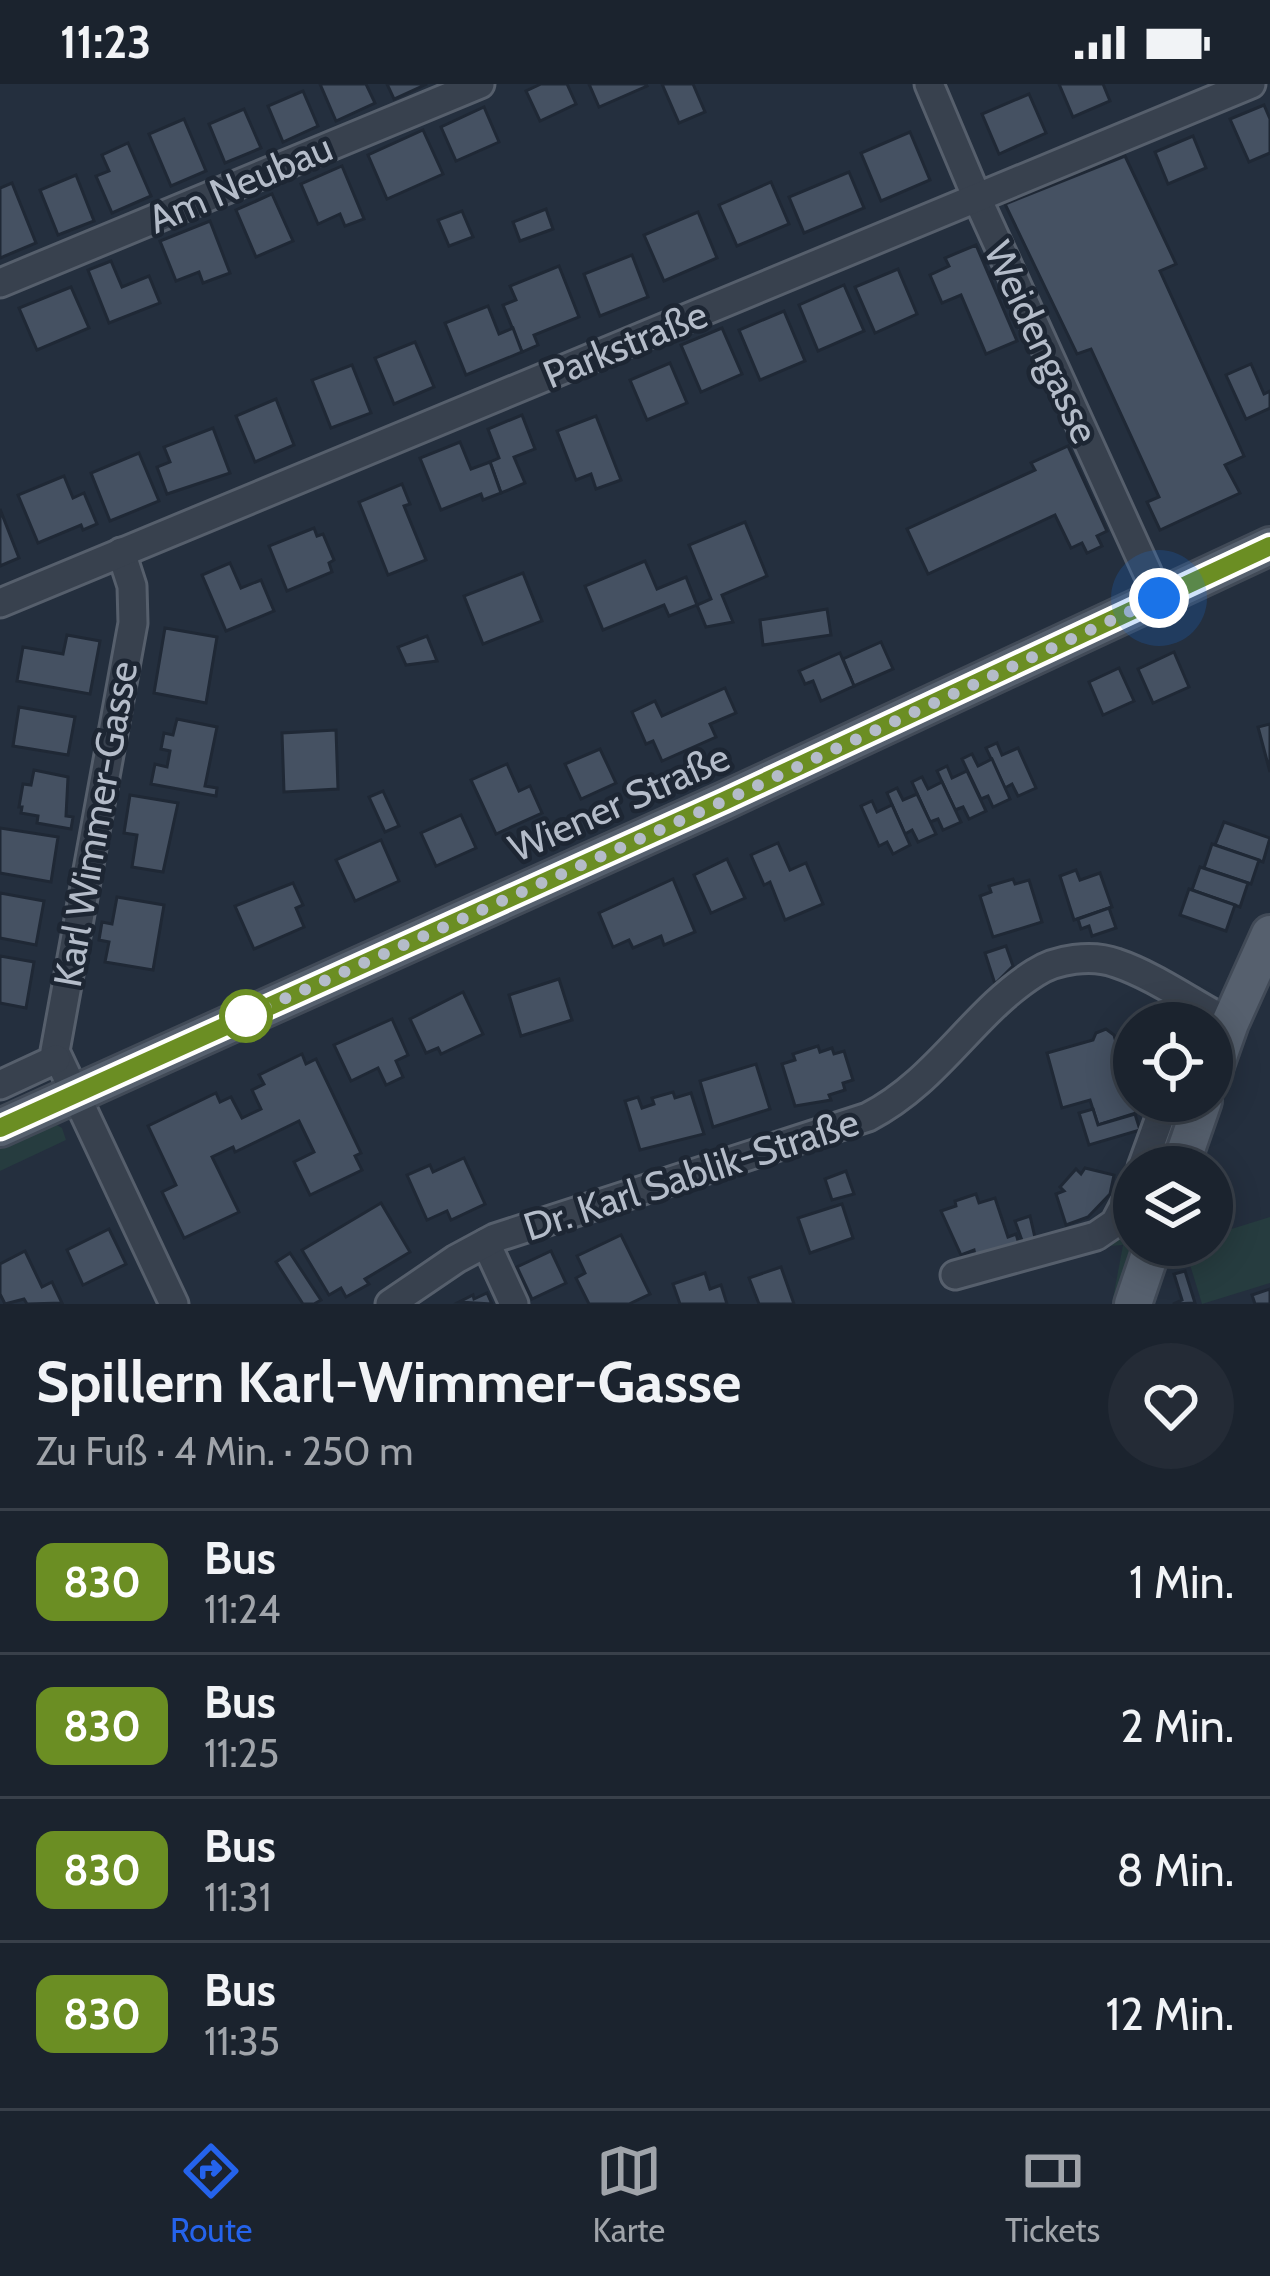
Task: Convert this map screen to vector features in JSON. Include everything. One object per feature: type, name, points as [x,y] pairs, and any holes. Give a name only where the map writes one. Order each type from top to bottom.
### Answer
[{"type":"main road","name":"Wiener Straße","points":[[0,1128],[724,801],[1270,546]]},
{"type":"main road","points":[[1221,1002],[1270,934]]},
{"type":"main road","points":[[1133,1304],[1147,1266]]},
{"type":"street","name":"Am Neubau","points":[[0,283],[480,84]]},
{"type":"street","name":"Weidengasse","points":[[929,84],[1159,598]]},
{"type":"street","name":"Parkstraße","points":[[0,603],[1251,84]]},
{"type":"street","name":"Karl Wimmer-Gasse","points":[[56,1059],[55,1042],[133,623],[132,586],[121,552]]},
{"type":"street","name":"Dr. Karl Sablik-Straße","points":[[390,1304],[486,1243],[857,1122],[915,1088],[1013,991],[1052,965],[1080,960],[1118,963],[1183,1002]]},
{"type":"street","points":[[0,1084],[56,1059],[174,1304]]},
{"type":"street","points":[[955,1275],[1096,1236],[1113,1224]]},
{"type":"street","points":[[486,1243],[514,1304]]},
{"type":"green space","points":[[57,1125],[66,1140],[0,1171],[0,1146]]},
{"type":"green space","points":[[1270,1217],[1270,1283],[1202,1304],[1190,1266],[1233,1266],[1233,1228]]},
{"type":"green space","points":[[1113,1230],[1113,1246],[1092,1247]]},
{"type":"green space","points":[[1119,1266],[1130,1266],[1123,1304],[1112,1304]]},
{"type":"building","points":[[320,84],[366,84],[375,103],[336,121]]},
{"type":"building","points":[[387,84],[427,84],[394,99]]},
{"type":"building","points":[[541,84],[567,84],[576,104],[540,121],[526,91]]},
{"type":"building","points":[[589,84],[646,84],[647,86],[599,107]]},
{"type":"building","points":[[662,84],[693,84],[705,112],[679,123]]},
{"type":"building","points":[[1059,84],[1103,84],[1110,101],[1073,117]]},
{"type":"building","points":[[303,91],[318,126],[283,142],[268,106]]},
{"type":"building","points":[[1029,94],[1046,133],[999,154],[982,114]]},
{"type":"building","points":[[1264,105],[1270,119],[1270,153],[1249,162],[1230,119]]},
{"type":"building","points":[[484,107],[499,142],[456,161],[441,127]]},
{"type":"building","points":[[244,109],[261,148],[225,163],[209,124]]},
{"type":"building","points":[[184,119],[206,171],[171,186],[149,134]]},
{"type":"building","points":[[423,130],[443,174],[387,199],[368,155]]},
{"type":"building","points":[[910,132],[930,180],[881,201],[861,153]]},
{"type":"building","points":[[1193,136],[1206,168],[1168,184],[1155,152]]},
{"type":"building","points":[[128,143],[151,196],[112,213],[96,176],[109,171],[102,155]]},
{"type":"building","points":[[1125,156],[1176,264],[1160,271],[1244,456],[1225,465],[1240,493],[1160,530],[1147,502],[1159,497],[1091,349],[1077,354],[1005,204]]},
{"type":"building","points":[[342,166],[364,219],[345,226],[340,214],[318,224],[301,184]]},
{"type":"building","points":[[849,172],[864,208],[804,233],[789,197]]},
{"type":"building","points":[[76,175],[94,221],[58,235],[40,190]]},
{"type":"building","points":[[771,182],[789,224],[737,246],[719,205]]},
{"type":"building","points":[[12,183],[36,243],[0,258],[0,188]]},
{"type":"building","points":[[272,194],[293,241],[256,257],[236,210]]},
{"type":"building","points":[[546,209],[553,229],[520,241],[513,222]]},
{"type":"building","points":[[462,211],[473,237],[449,246],[438,220]]},
{"type":"building","points":[[698,212],[717,258],[664,281],[644,235]]},
{"type":"building","points":[[210,221],[230,273],[203,283],[199,272],[176,281],[160,241]]},
{"type":"building","points":[[976,245],[1017,341],[986,354],[961,295],[942,303],[930,275],[949,266],[945,258]]},
{"type":"building","points":[[632,255],[648,297],[600,316],[584,274]]},
{"type":"building","points":[[111,261],[122,287],[149,276],[160,303],[109,323],[88,270]]},
{"type":"building","points":[[559,266],[579,317],[534,335],[538,345],[522,352],[503,305],[516,300],[510,286]]},
{"type":"building","points":[[898,269],[917,314],[875,333],[855,287]]},
{"type":"building","points":[[844,285],[864,331],[818,351],[799,305]]},
{"type":"building","points":[[71,287],[89,328],[37,350],[19,308]]},
{"type":"building","points":[[488,306],[499,334],[513,328],[522,352],[466,375],[445,323]]},
{"type":"building","points":[[784,311],[805,361],[760,380],[739,330]]},
{"type":"building","points":[[722,328],[742,374],[701,392],[681,345]]},
{"type":"building","points":[[415,342],[434,387],[394,404],[375,358]]},
{"type":"building","points":[[670,363],[687,403],[647,420],[630,380]]},
{"type":"building","points":[[1251,364],[1264,394],[1270,391],[1270,408],[1246,419],[1226,375]]},
{"type":"building","points":[[352,365],[371,413],[331,428],[312,380]]},
{"type":"building","points":[[276,399],[294,445],[255,462],[236,416]]},
{"type":"building","points":[[522,415],[535,449],[514,457],[525,483],[501,493],[490,462],[499,458],[488,429]]},
{"type":"building","points":[[596,416],[621,480],[596,489],[591,474],[576,480],[557,431]]},
{"type":"building","points":[[213,428],[230,473],[167,494],[157,467],[170,462],[164,447]]},
{"type":"building","points":[[460,442],[471,469],[490,462],[501,493],[483,500],[481,494],[441,510],[420,458]]},
{"type":"building","points":[[1068,446],[1107,531],[1097,536],[1102,546],[1087,553],[1082,543],[1071,548],[1055,515],[928,574],[907,529],[1035,470],[1031,463]]},
{"type":"building","points":[[139,453],[159,501],[110,521],[91,473]]},
{"type":"building","points":[[64,476],[73,498],[84,493],[97,524],[83,530],[81,525],[38,543],[18,495]]},
{"type":"building","points":[[402,484],[410,504],[404,506],[426,560],[388,575],[359,502]]},
{"type":"building","points":[[0,509],[19,558],[0,566]]},
{"type":"building","points":[[745,522],[767,576],[722,595],[733,622],[706,627],[697,605],[711,599],[689,545]]},
{"type":"building","points":[[314,528],[317,536],[323,534],[334,560],[329,563],[332,572],[287,591],[269,546]]},
{"type":"building","points":[[645,561],[657,589],[686,577],[697,605],[669,616],[664,605],[603,630],[585,586]]},
{"type":"building","points":[[230,563],[241,588],[261,580],[274,611],[226,631],[202,575]]},
{"type":"building","points":[[523,573],[542,621],[483,644],[464,596]]},
{"type":"building","points":[[827,609],[831,635],[763,645],[760,620]]},
{"type":"building","points":[[165,628],[217,637],[206,703],[154,693]]},
{"type":"building","points":[[67,635],[100,641],[90,694],[17,681],[23,647],[63,654]]},
{"type":"building","points":[[427,636],[437,661],[406,665],[398,647]]},
{"type":"building","points":[[881,642],[893,669],[854,686],[843,659]]},
{"type":"building","points":[[1174,652],[1189,687],[1153,703],[1138,669]]},
{"type":"building","points":[[840,653],[854,686],[821,701],[813,681],[805,684],[799,671]]},
{"type":"building","points":[[1119,668],[1134,701],[1103,715],[1089,682]]},
{"type":"building","points":[[725,688],[736,713],[710,724],[716,737],[662,761],[653,741],[646,744],[632,712],[655,701],[662,716]]},
{"type":"building","points":[[19,707],[75,717],[68,755],[13,746]]},
{"type":"building","points":[[177,719],[217,727],[205,786],[217,788],[216,796],[151,784],[155,764],[167,767],[170,751],[161,749],[164,733],[173,735]]},
{"type":"building","points":[[1270,724],[1270,772],[1258,727]]},
{"type":"building","points":[[336,730],[338,789],[284,792],[282,733]]},
{"type":"building","points":[[997,743],[1002,755],[1018,748],[1036,788],[1018,796],[1012,784],[1005,788],[986,748]]},
{"type":"building","points":[[600,749],[616,783],[581,799],[565,764]]},
{"type":"building","points":[[972,754],[978,766],[992,759],[1010,799],[993,807],[988,796],[981,799],[962,759]]},
{"type":"building","points":[[507,764],[519,791],[530,786],[542,813],[496,834],[471,780]]},
{"type":"building","points":[[947,766],[952,778],[967,771],[986,811],[969,819],[963,807],[955,810],[937,771]]},
{"type":"building","points":[[34,770],[68,777],[66,816],[73,817],[71,829],[37,823],[38,816],[21,813],[23,784],[31,785]]},
{"type":"building","points":[[922,777],[928,789],[942,782],[961,822],[943,830],[938,819],[930,822],[912,782]]},
{"type":"building","points":[[897,788],[903,800],[917,794],[936,834],[918,842],[912,830],[905,834],[887,793]]},
{"type":"building","points":[[383,791],[399,826],[385,832],[369,797]]},
{"type":"building","points":[[130,795],[178,803],[163,872],[132,867],[137,835],[124,833]]},
{"type":"building","points":[[872,801],[877,812],[892,805],[910,845],[893,854],[887,842],[879,846],[861,806]]},
{"type":"building","points":[[461,815],[476,848],[436,866],[421,833]]},
{"type":"building","points":[[1224,822],[1270,838],[1263,862],[1215,845]]},
{"type":"building","points":[[0,828],[58,837],[51,882],[0,873]]},
{"type":"building","points":[[381,840],[399,881],[355,901],[336,860]]},
{"type":"building","points":[[778,843],[790,870],[806,863],[823,904],[785,920],[770,882],[764,885],[751,855]]},
{"type":"building","points":[[1212,844],[1259,860],[1251,884],[1204,868]]},
{"type":"building","points":[[727,859],[745,898],[711,913],[694,875]]},
{"type":"building","points":[[1200,867],[1248,883],[1240,907],[1192,890]]},
{"type":"building","points":[[1076,870],[1080,880],[1100,873],[1112,907],[1074,920],[1060,876]]},
{"type":"building","points":[[673,879],[695,932],[664,945],[661,936],[633,948],[629,940],[613,947],[599,913]]},
{"type":"building","points":[[1013,879],[1015,884],[1029,880],[1042,922],[993,937],[980,896],[991,892],[989,886]]},
{"type":"building","points":[[293,883],[303,905],[296,908],[304,927],[254,949],[235,906]]},
{"type":"building","points":[[1189,889],[1235,905],[1226,931],[1180,915]]},
{"type":"building","points":[[0,893],[44,901],[36,945],[0,938]]},
{"type":"building","points":[[117,897],[164,905],[153,970],[105,962],[109,942],[99,940],[102,922],[112,924]]},
{"type":"building","points":[[1109,908],[1116,928],[1092,936],[1089,926],[1081,929],[1078,919]]},
{"type":"building","points":[[1006,946],[1013,966],[995,984],[985,953]]},
{"type":"building","points":[[0,956],[34,962],[26,1008],[0,1003]]},
{"type":"building","points":[[559,979],[572,1020],[521,1036],[509,995]]},
{"type":"building","points":[[463,992],[483,1034],[441,1054],[438,1048],[426,1053],[410,1019]]},
{"type":"building","points":[[392,1019],[408,1055],[396,1061],[403,1077],[386,1085],[378,1068],[351,1081],[334,1045]]},
{"type":"building","points":[[1106,1029],[1113,1034],[1113,1120],[1098,1125],[1090,1100],[1062,1108],[1047,1053],[1093,1040]]},
{"type":"building","points":[[818,1046],[820,1052],[844,1051],[853,1080],[843,1083],[845,1090],[829,1095],[831,1100],[795,1106],[782,1064],[795,1060],[793,1054]]},
{"type":"building","points":[[302,1054],[306,1064],[316,1059],[361,1153],[355,1156],[362,1170],[310,1195],[294,1162],[314,1152],[299,1121],[235,1152],[233,1147],[212,1157],[239,1212],[184,1238],[162,1192],[176,1185],[148,1126],[216,1093],[220,1102],[231,1097],[242,1118],[261,1109],[252,1090],[264,1084],[259,1075]]},
{"type":"building","points":[[756,1064],[770,1109],[713,1127],[700,1081]]},
{"type":"building","points":[[673,1092],[675,1098],[691,1093],[704,1134],[640,1150],[625,1101],[638,1097],[642,1108],[654,1104],[652,1098]]},
{"type":"building","points":[[1093,1109],[1098,1125],[1138,1122],[1140,1130],[1089,1145],[1079,1113]]},
{"type":"building","points":[[464,1158],[485,1204],[451,1220],[447,1211],[427,1220],[407,1175],[430,1165],[433,1172]]},
{"type":"building","points":[[1085,1168],[1113,1175],[1110,1194],[1088,1217],[1066,1225],[1056,1194],[1064,1191],[1060,1187],[1076,1169],[1081,1174]]},
{"type":"building","points":[[846,1171],[854,1194],[832,1200],[825,1179]]},
{"type":"building","points":[[976,1194],[979,1203],[995,1198],[1008,1237],[1016,1234],[1020,1247],[989,1258],[987,1252],[975,1255],[974,1250],[961,1255],[941,1211]]},
{"type":"building","points":[[381,1203],[410,1252],[365,1279],[369,1284],[346,1297],[341,1288],[329,1295],[302,1250]]},
{"type":"building","points":[[842,1204],[853,1238],[810,1253],[798,1218]]},
{"type":"building","points":[[1030,1216],[1036,1242],[1024,1246],[1015,1221]]},
{"type":"building","points":[[109,1229],[126,1264],[83,1285],[67,1250]]},
{"type":"building","points":[[621,1235],[650,1294],[629,1304],[589,1304],[576,1278],[585,1273],[577,1256]]},
{"type":"building","points":[[25,1251],[42,1287],[52,1282],[62,1303],[27,1304],[24,1299],[5,1304],[0,1294],[0,1264]]},
{"type":"building","points":[[551,1251],[566,1283],[532,1299],[517,1267]]},
{"type":"building","points":[[290,1253],[321,1300],[314,1304],[303,1304],[276,1262]]},
{"type":"building","points":[[781,1267],[794,1304],[759,1304],[749,1278]]},
{"type":"building","points":[[1185,1271],[1195,1303],[1173,1304],[1182,1300],[1174,1274]]},
{"type":"building","points":[[705,1273],[710,1289],[721,1285],[727,1304],[680,1304],[673,1284]]},
{"type":"building","points":[[1270,1289],[1270,1304],[1255,1304],[1252,1295]]},
{"type":"building","points":[[487,1293],[492,1304],[459,1302],[473,1295],[474,1299]]},
{"type":"bus line","name":"830","points":[[0,1128],[724,801],[1270,546]]},
{"type":"route","points":[[246,1016],[1159,598]]}]
